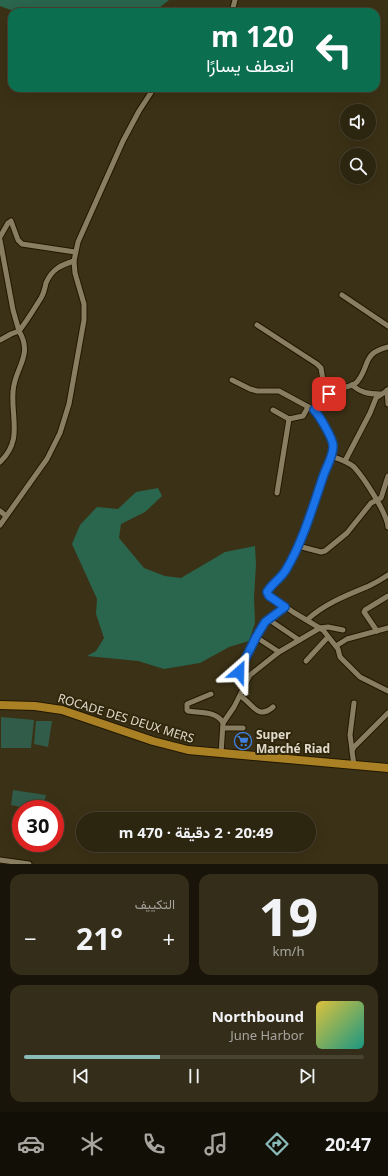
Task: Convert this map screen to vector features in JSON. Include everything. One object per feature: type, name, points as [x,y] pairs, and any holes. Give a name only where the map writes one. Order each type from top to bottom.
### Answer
[{"type":"highway","name":"ROCADE DES DEUX MERS","points":[[0,705],[34,706],[62,710],[167,745],[188,750],[388,768]]},
{"type":"street","points":[[0,525],[52,450],[60,433],[69,404],[83,324],[83,300],[75,273],[75,252],[84,228],[123,141],[138,111],[151,92]]},
{"type":"street","points":[[0,462],[11,448],[15,433],[13,392],[15,380],[25,351],[24,340],[19,331],[12,310],[0,238],[8,223],[11,221],[18,240],[22,244],[75,252]]},
{"type":"street","points":[[0,340],[19,331],[27,322],[42,296],[52,272],[62,265],[74,261]]},
{"type":"street","points":[[342,295],[388,326]]},
{"type":"street","points":[[257,325],[321,368],[326,398]]},
{"type":"street","points":[[314,410],[335,391],[352,385],[358,381],[370,355],[376,350],[388,347]]},
{"type":"street","points":[[232,380],[257,391],[278,390],[314,410],[319,416],[332,442],[331,456],[318,495],[298,546],[286,570],[267,592],[269,596],[320,628],[336,646],[340,657],[360,677],[388,691]]},
{"type":"street","points":[[352,385],[362,392],[380,394]]},
{"type":"street","points":[[345,461],[370,413],[376,398],[387,390],[388,404]]},
{"type":"street","points":[[273,410],[289,419],[303,416],[308,407]]},
{"type":"street","points":[[277,493],[289,419]]},
{"type":"street","points":[[331,456],[345,461],[354,468],[387,519],[388,527]]},
{"type":"street","points":[[298,546],[321,552],[326,551],[347,533],[372,503],[381,498],[388,476]]},
{"type":"street","points":[[0,511],[6,516]]},
{"type":"street","points":[[307,620],[312,615],[341,598],[369,586],[388,575]]},
{"type":"street","points":[[377,630],[364,612],[388,596]]},
{"type":"street","points":[[248,680],[239,673],[239,670],[256,637],[268,619],[285,607]]},
{"type":"street","points":[[268,619],[299,640]]},
{"type":"street","points":[[223,726],[250,675],[279,652],[320,628],[328,627],[343,630]]},
{"type":"street","points":[[336,646],[347,639],[388,628]]},
{"type":"street","points":[[256,637],[279,652]]},
{"type":"street","points":[[306,661],[328,637]]},
{"type":"street","points":[[211,694],[187,704],[187,710],[217,715],[221,719],[223,726],[221,754]]},
{"type":"street","points":[[240,696],[257,711],[262,713],[273,707]]},
{"type":"street","points":[[354,703],[350,735],[354,765]]},
{"type":"street","points":[[352,751],[356,744],[388,713]]},
{"type":"street","points":[[223,726],[243,728]]},
{"type":"street","points":[[0,860],[29,864]]},
{"type":"green space","points":[[0,0],[169,0],[159,8],[8,9],[0,6]]},
{"type":"green space","points":[[158,488],[162,496],[145,512],[121,524],[119,538],[144,568],[165,576],[181,578],[225,552],[255,546],[255,623],[249,641],[229,647],[200,663],[164,669],[138,661],[87,656],[96,651],[104,638],[96,614],[97,599],[72,544],[80,525],[97,507],[118,509],[136,492]]},
{"type":"green space","points":[[1,717],[34,720],[31,748],[1,748]]},
{"type":"green space","points":[[36,721],[52,721],[48,747],[34,744]]},
{"type":"green space","points":[[13,790],[46,795],[45,800],[12,800],[11,805]]},
{"type":"place","name":"Super Marché Riad","points":[[243,741]]},
{"type":"route","points":[[239,672],[265,622],[285,607],[269,596],[267,592],[279,580],[295,554],[318,495],[333,450],[332,442],[319,416],[314,410],[329,394]]}]
